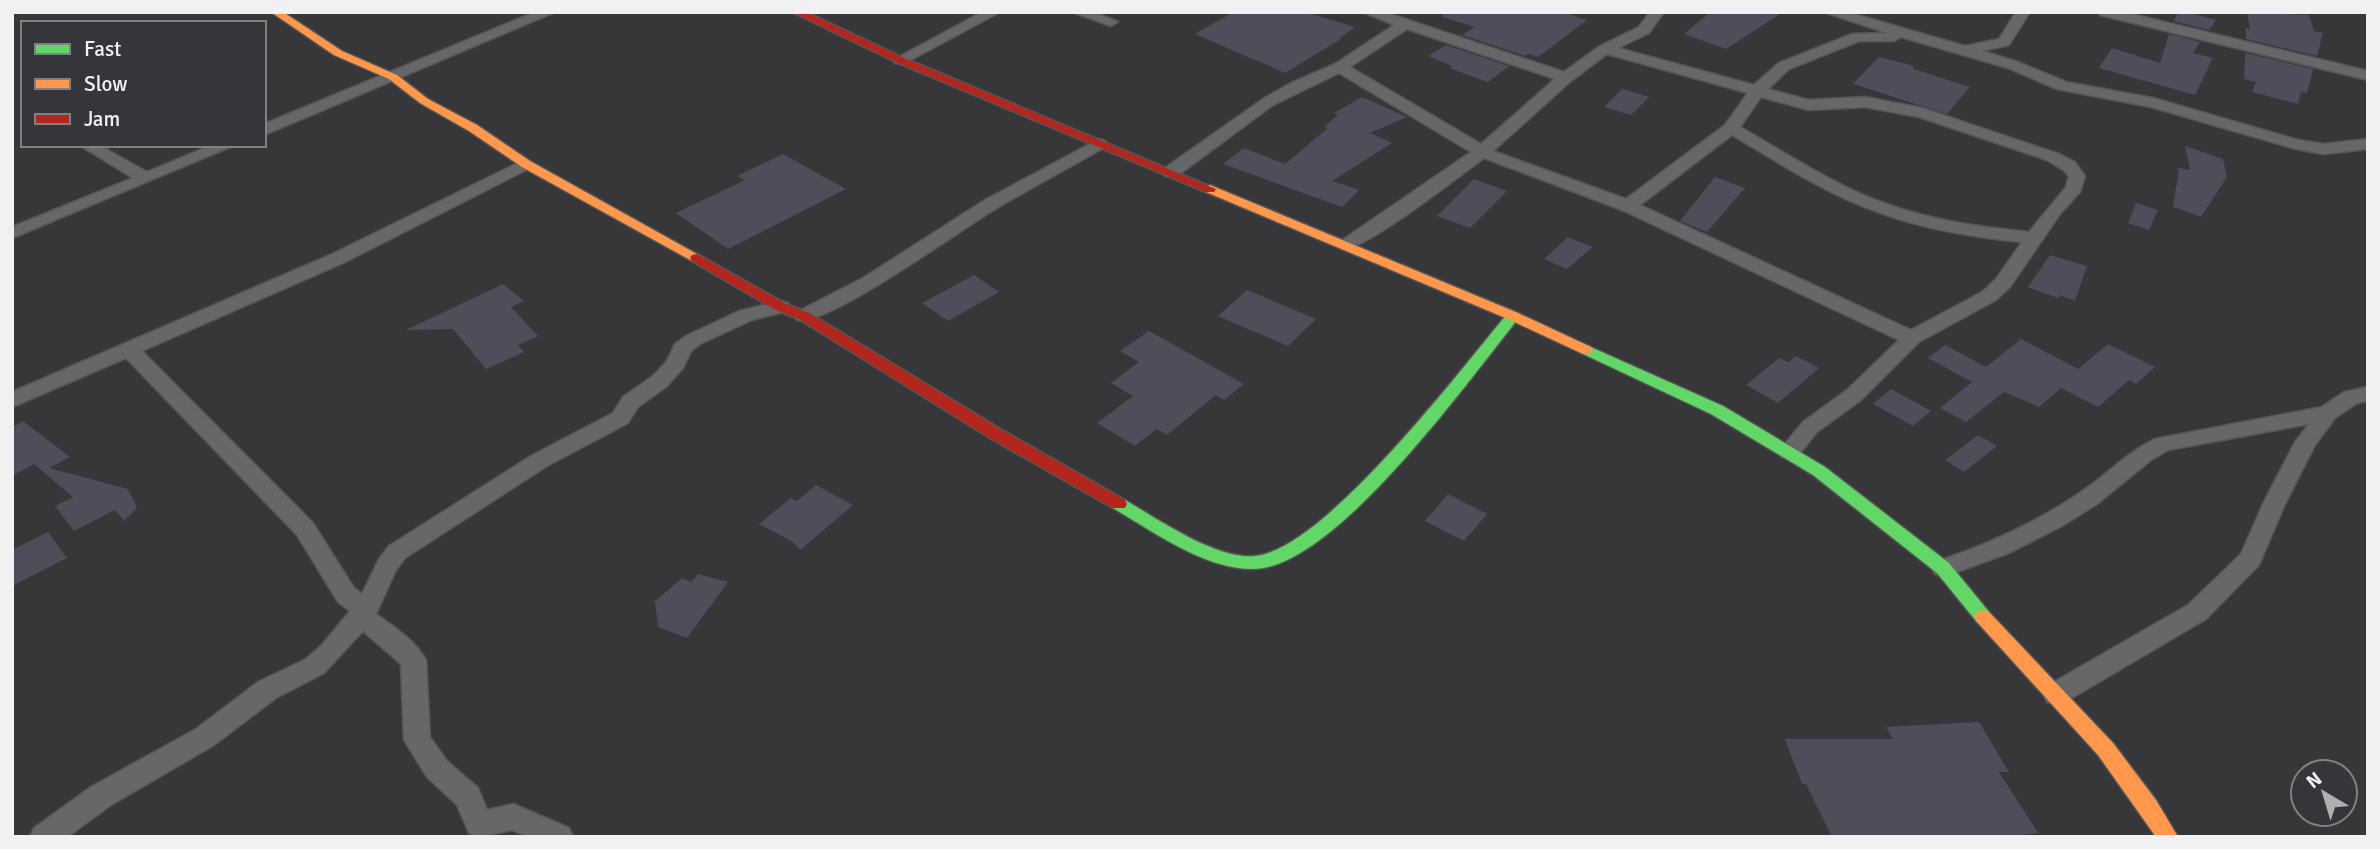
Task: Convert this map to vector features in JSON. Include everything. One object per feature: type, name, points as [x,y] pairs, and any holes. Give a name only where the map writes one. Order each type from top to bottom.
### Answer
[{"type":"street","points":[[276,12],[338,53],[393,77],[424,101],[473,128],[526,164],[640,224],[781,307],[804,316],[996,434],[1189,544],[1214,554],[1256,563],[1285,554],[1310,540],[1332,522],[1399,452],[1513,316]]},
{"type":"street","points":[[266,129],[548,12]]},
{"type":"street","points":[[797,12],[900,60],[1513,316],[1717,410],[1789,452],[1819,471],[1943,568],[1982,616],[2091,732],[2149,804],[2168,837]]},
{"type":"street","points":[[900,60],[993,12]]},
{"type":"street","points":[[1079,12],[1111,22]]},
{"type":"street","points":[[1370,12],[1566,78]]},
{"type":"street","points":[[1831,12],[2013,65],[2062,86],[2153,103],[2297,144],[2324,149],[2368,144]]},
{"type":"street","points":[[1966,50],[2004,42],[2023,12]]},
{"type":"street","points":[[2105,12],[2368,76]]},
{"type":"street","points":[[1347,245],[1387,220],[1482,152],[1566,78],[1605,49],[1644,30],[1650,16]]},
{"type":"street","points":[[1171,172],[1268,102],[1296,86],[1340,67],[1405,24]]},
{"type":"street","points":[[1628,206],[1731,128],[1758,90],[1795,60],[1814,56],[1857,37],[1913,37]]},
{"type":"street","points":[[1605,49],[1809,105],[1885,104],[1948,121],[2053,157],[2068,166],[2077,176],[2074,188],[2032,238],[2003,283],[1989,296],[1912,338],[1854,395],[1810,427],[1789,452]]},
{"type":"street","points":[[1340,67],[1482,152],[1628,206],[1912,338]]},
{"type":"street","points":[[1731,128],[1857,199],[1884,209],[1983,233],[2032,238]]},
{"type":"street","points":[[804,316],[870,282],[991,204],[1099,144]]},
{"type":"street","points":[[90,147],[146,178]]},
{"type":"street","points":[[12,233],[222,147]]},
{"type":"street","points":[[12,400],[416,222],[526,164]]},
{"type":"street","points":[[44,837],[101,796],[205,737],[267,690],[315,666],[331,653],[363,613],[378,590],[380,574],[397,552],[539,461],[621,418],[630,402],[660,381],[676,363],[681,348],[693,340],[746,315],[781,307]]},
{"type":"street","points":[[128,348],[305,529],[346,596],[413,660],[417,740],[437,769],[468,797],[472,830],[513,817],[559,837]]},
{"type":"street","points":[[2056,694],[2197,612],[2251,559],[2274,504],[2306,442],[2328,413],[2351,397],[2368,394]]},
{"type":"street","points":[[1943,568],[1994,552],[2035,532],[2098,491],[2148,450],[2163,444],[2328,413]]},
{"type":"building","points":[[1233,12],[1305,12],[1355,27],[1341,39],[1285,73],[1195,34]]},
{"type":"building","points":[[1443,12],[1563,12],[1587,20],[1538,57],[1528,54],[1525,56],[1462,35],[1475,27],[1442,17]]},
{"type":"building","points":[[1710,12],[1783,12],[1726,49],[1684,34]]},
{"type":"building","points":[[2179,12],[2216,20],[2209,30],[2173,21]]},
{"type":"building","points":[[2247,12],[2309,15],[2314,31],[2323,33],[2317,56],[2246,39],[2246,28],[2250,29]]},
{"type":"building","points":[[2169,34],[2200,42],[2193,53],[2213,58],[2195,95],[2099,68],[2112,48],[2160,63]]},
{"type":"building","points":[[1446,45],[1509,66],[1488,82],[1449,68],[1452,66],[1428,56]]},
{"type":"building","points":[[2245,53],[2313,69],[2307,93],[2301,92],[2298,104],[2252,92],[2256,82],[2244,79]]},
{"type":"building","points":[[1879,57],[1914,66],[1913,69],[1970,87],[1947,114],[1853,84]]},
{"type":"building","points":[[1622,89],[1649,97],[1631,115],[1604,107]]},
{"type":"building","points":[[1362,97],[1407,117],[1370,133],[1392,143],[1332,181],[1359,190],[1342,207],[1223,164],[1244,148],[1285,164],[1328,128],[1324,127],[1338,115],[1334,113]]},
{"type":"building","points":[[2185,146],[2223,159],[2227,177],[2201,217],[2173,207],[2179,168],[2190,170]]},
{"type":"building","points":[[783,154],[846,189],[728,249],[676,213],[745,180],[737,176]]},
{"type":"building","points":[[1715,177],[1745,188],[1707,232],[1680,221]]},
{"type":"building","points":[[1474,179],[1507,191],[1470,228],[1437,216]]},
{"type":"building","points":[[2136,203],[2158,210],[2149,230],[2128,223]]},
{"type":"building","points":[[1568,237],[1593,247],[1567,269],[1544,259]]},
{"type":"building","points":[[2050,255],[2087,266],[2075,301],[2028,287]]},
{"type":"building","points":[[974,275],[999,292],[948,321],[922,303]]},
{"type":"building","points":[[503,284],[524,301],[511,307],[538,336],[518,345],[524,352],[486,369],[453,329],[406,330]]},
{"type":"building","points":[[1247,290],[1316,319],[1288,346],[1218,316]]},
{"type":"building","points":[[1149,331],[1244,384],[1224,400],[1216,395],[1167,435],[1157,429],[1135,446],[1097,423],[1133,396],[1111,383],[1139,362],[1120,351]]},
{"type":"building","points":[[2021,339],[2078,369],[2108,344],[2155,367],[2136,384],[2129,380],[2098,407],[2061,388],[2039,407],[2004,392],[1966,422],[1940,408],[1972,382],[1928,358],[1945,345],[1986,367]]},
{"type":"building","points":[[1796,356],[1819,368],[1778,403],[1746,385],[1779,358],[1788,362]]},
{"type":"building","points":[[1891,389],[1931,411],[1913,426],[1873,404]]},
{"type":"building","points":[[23,421],[70,457],[49,468],[128,489],[137,508],[124,521],[115,510],[74,531],[55,506],[73,497],[34,464],[12,476],[12,427]]},
{"type":"building","points":[[1978,435],[1997,446],[1964,472],[1945,460]]},
{"type":"building","points":[[816,485],[853,505],[800,550],[793,542],[759,524],[791,498],[797,501]]},
{"type":"building","points":[[1448,494],[1487,514],[1464,541],[1425,521]]},
{"type":"building","points":[[48,532],[67,558],[12,586],[12,550]]},
{"type":"building","points":[[698,574],[728,582],[687,638],[658,627],[655,601],[682,578],[691,582]]},
{"type":"building","points":[[1979,722],[2009,772],[1999,772],[2038,833],[2007,837],[1832,837],[1806,784],[1802,784],[1785,739],[1893,739],[1886,727]]},
{"type":"traffic: fast","points":[[1119,504],[1167,532],[1221,557],[1255,563],[1284,555],[1318,532],[1393,460],[1513,316]]},
{"type":"traffic: fast","points":[[1586,350],[1717,410],[1819,471],[1943,568],[1983,617]]},
{"type":"traffic: slow","points":[[276,12],[338,53],[393,77],[424,101],[473,128],[526,164],[697,258]]},
{"type":"traffic: slow","points":[[1210,189],[1513,316],[1586,350]]},
{"type":"traffic: slow","points":[[1983,617],[2106,749],[2168,837]]},
{"type":"traffic: jam","points":[[797,12],[900,60],[1210,189]]},
{"type":"traffic: jam","points":[[697,258],[781,307],[804,316],[996,434],[1119,504]]}]
